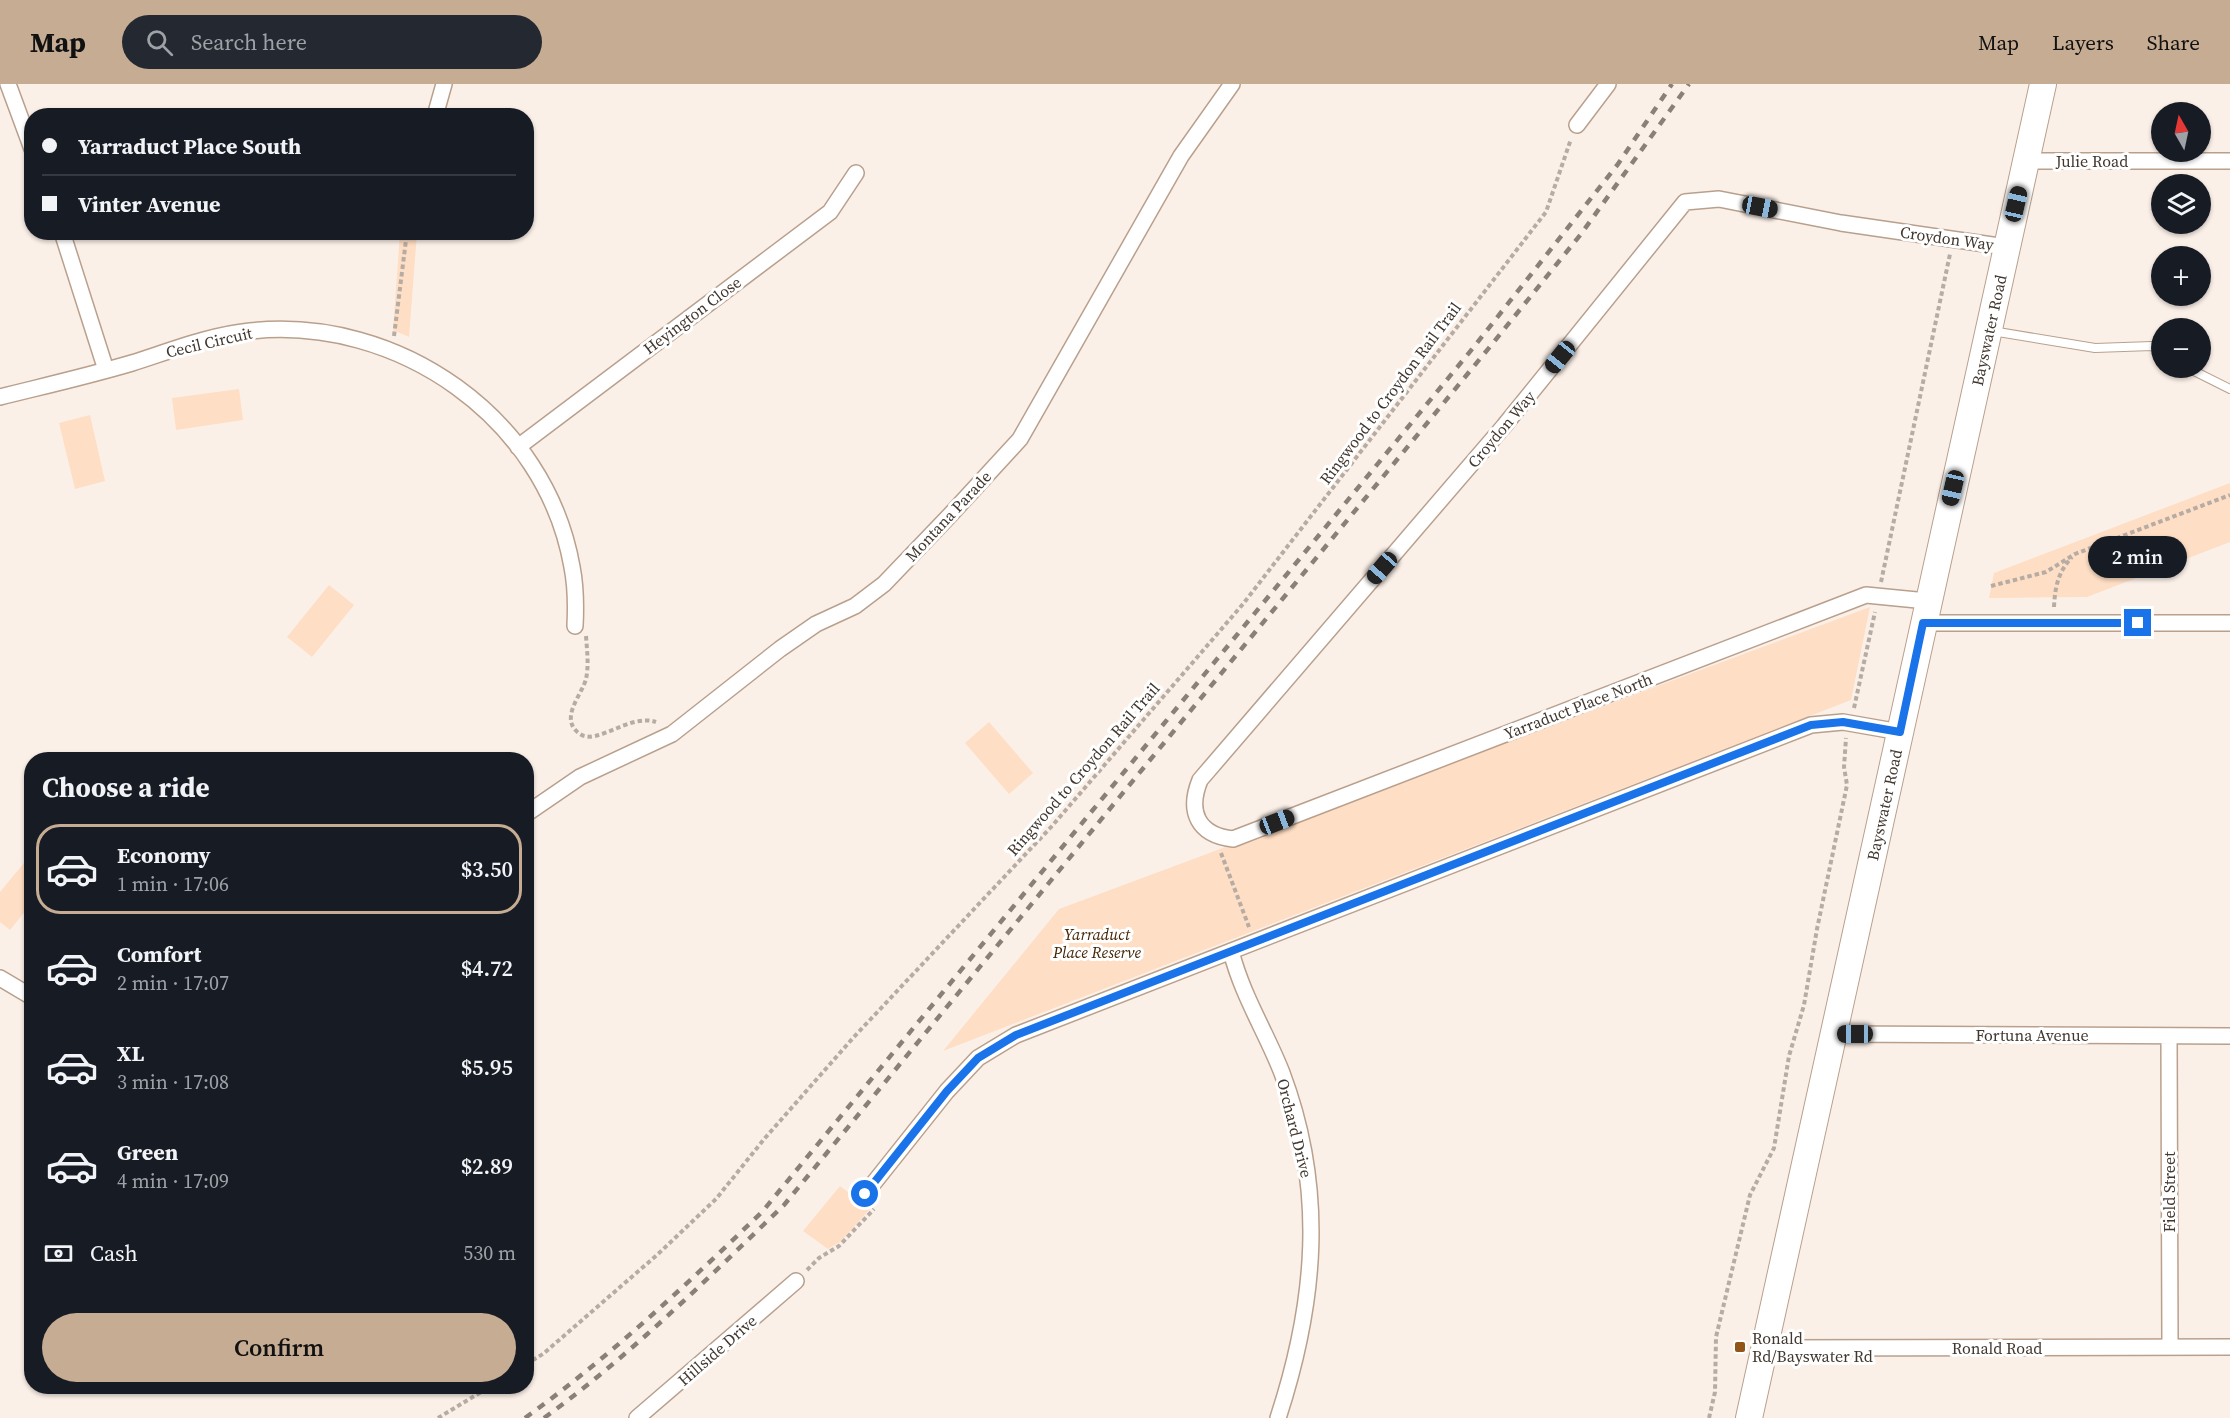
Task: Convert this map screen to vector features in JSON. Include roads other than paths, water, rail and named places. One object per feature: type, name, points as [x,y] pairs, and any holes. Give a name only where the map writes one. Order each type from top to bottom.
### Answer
[{"type":"main road","name":"Bayswater Road","points":[[1749,1418],[2043,84]]},
{"type":"street","points":[[8,84],[24,127]]},
{"type":"street","points":[[437,108],[444,84]]},
{"type":"street","name":"Montana Parade","points":[[534,808],[580,777],[672,734],[780,649],[816,624],[855,606],[884,584],[1020,439],[1182,156],[1232,84]]},
{"type":"street","points":[[1576,124],[1608,84]]},
{"type":"street","name":"Julie Road","points":[[2025,160],[2230,161]]},
{"type":"street","name":"Heyington Close","points":[[518,447],[830,212],[856,173]]},
{"type":"street","name":"Croydon Way","points":[[1226,838],[1198,819],[1193,807],[1200,780],[1504,426],[1685,202],[1719,198],[1841,223],[2006,247]]},
{"type":"street","points":[[65,240],[106,370]]},
{"type":"street","name":"Cecil Circuit","points":[[0,397],[248,331],[317,331],[350,337],[392,350],[420,363],[470,395],[488,411],[540,478],[560,520],[572,566],[575,626]]},
{"type":"street","name":"Yarraduct Place North","points":[[1226,838],[1866,595],[1878,596],[1925,612],[2053,623],[2230,623]]},
{"type":"street","points":[[865,1194],[947,1091],[978,1058],[1016,1035],[1811,725],[1828,722],[1851,723],[1900,732]]},
{"type":"street","name":"Orchard Drive","points":[[1231,951],[1247,1000],[1282,1073],[1300,1136],[1310,1191],[1313,1247],[1305,1322],[1294,1369],[1278,1418]]},
{"type":"street","points":[[0,978],[24,993]]},
{"type":"street","name":"Fortuna Avenue","points":[[1834,1034],[2230,1036]]},
{"type":"street","name":"Field Street","points":[[2169,1036],[2170,1347]]},
{"type":"street","name":"Hillside Drive","points":[[637,1418],[796,1281]]},
{"type":"street","name":"Ronald Road","points":[[1764,1348],[2230,1347]]},
{"type":"lane","points":[[1988,330],[2095,348],[2151,346]]},
{"type":"lane","points":[[2208,378],[2230,389]]},
{"type":"railway","points":[[525,1418],[618,1345],[762,1212],[1473,348],[1618,164],[1672,84]]},
{"type":"railway","points":[[544,1418],[638,1342],[784,1205],[1581,234],[1689,84]]},
{"type":"place","name":"Ronald Rd/Bayswater Rd","points":[[1740,1347]]},
{"type":"park label","name":"Yarraduct Place Reserve","points":[[1097,943]]}]
